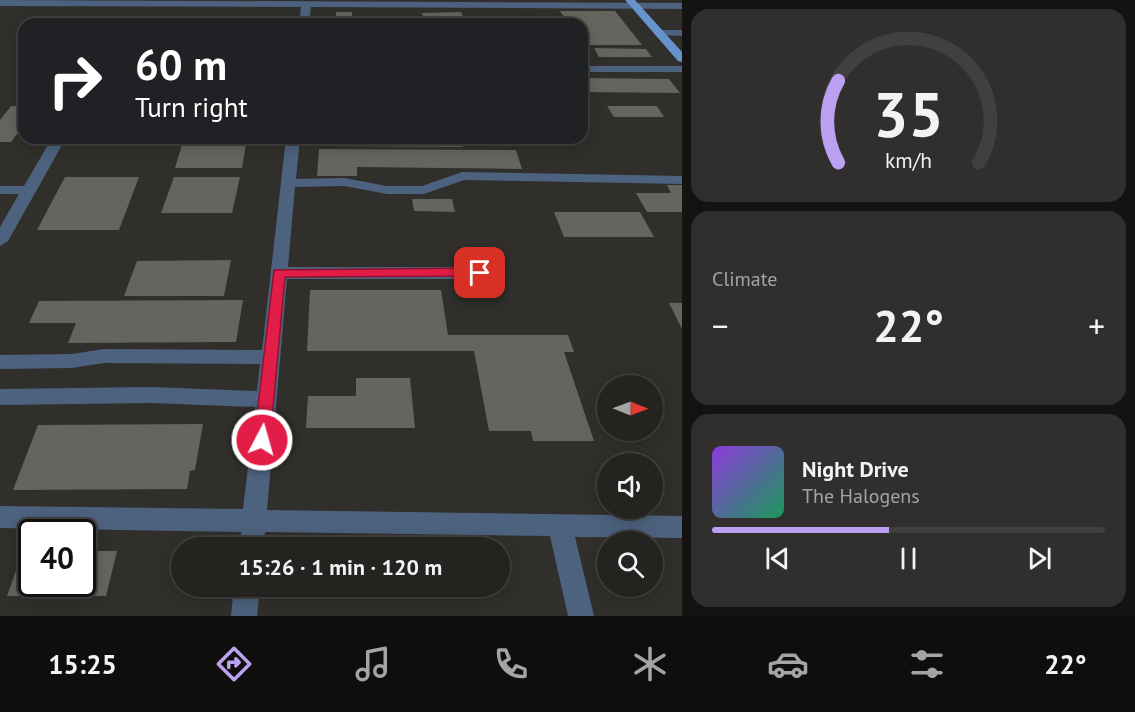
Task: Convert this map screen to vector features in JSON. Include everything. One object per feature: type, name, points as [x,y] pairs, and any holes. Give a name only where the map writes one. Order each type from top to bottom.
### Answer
[{"type":"main road","points":[[632,3],[677,49],[682,59]]},
{"type":"street","points":[[305,18],[307,2]]},
{"type":"street","points":[[0,3],[664,3],[682,6]]},
{"type":"street","points":[[659,33],[682,33]]},
{"type":"street","points":[[588,69],[682,69]]},
{"type":"street","points":[[0,241],[56,144]]},
{"type":"street","points":[[252,537],[292,144]]},
{"type":"street","points":[[288,183],[344,182],[396,190],[424,189],[462,176],[682,180]]},
{"type":"street","points":[[0,190],[30,190]]},
{"type":"street","points":[[279,273],[480,273]]},
{"type":"street","points":[[0,362],[72,361],[104,356],[271,357]]},
{"type":"street","points":[[0,397],[151,395],[266,399]]},
{"type":"street","points":[[0,518],[682,527]]},
{"type":"street","points":[[560,526],[581,616]]},
{"type":"street","points":[[244,616],[246,597]]},
{"type":"building","points":[[560,11],[615,11],[642,45],[588,45],[588,18],[565,18]]},
{"type":"building","points":[[336,12],[352,12],[352,18],[336,18]]},
{"type":"building","points":[[461,12],[464,18],[424,18],[422,13]]},
{"type":"building","points":[[594,48],[646,49],[652,57],[599,57]]},
{"type":"building","points":[[588,78],[669,79],[680,93],[588,92]]},
{"type":"building","points":[[11,106],[18,106],[18,133],[11,142],[0,142],[0,120]]},
{"type":"building","points":[[607,106],[657,106],[664,117],[614,117]]},
{"type":"building","points":[[182,144],[246,144],[242,168],[175,168]]},
{"type":"building","points":[[320,144],[462,144],[463,147],[320,146]]},
{"type":"building","points":[[319,149],[516,150],[522,169],[357,167],[357,176],[317,176]]},
{"type":"building","points":[[65,177],[139,177],[119,230],[37,230]]},
{"type":"building","points":[[174,177],[240,177],[232,213],[161,213]]},
{"type":"building","points":[[667,185],[682,185],[682,212],[647,212],[636,193],[671,193]]},
{"type":"building","points":[[412,199],[452,199],[455,212],[414,211]]},
{"type":"building","points":[[554,212],[640,212],[654,237],[564,237]]},
{"type":"building","points":[[231,260],[224,296],[124,296],[137,261]]},
{"type":"building","points":[[310,290],[441,290],[448,335],[568,335],[574,352],[564,352],[594,441],[533,441],[531,431],[489,431],[474,351],[307,351]]},
{"type":"building","points":[[243,300],[236,342],[68,343],[76,323],[29,323],[39,301]]},
{"type":"building","points":[[669,303],[682,303],[682,329]]},
{"type":"building","points":[[356,378],[410,378],[415,428],[306,428],[308,396],[356,396]]},
{"type":"building","points":[[203,424],[195,470],[190,471],[187,489],[13,490],[38,425]]},
{"type":"building","points":[[96,551],[117,551],[106,596],[96,596]]},
{"type":"building","points":[[18,565],[18,596],[7,596]]},
{"type":"route","points":[[262,440],[279,273],[480,273]]}]
